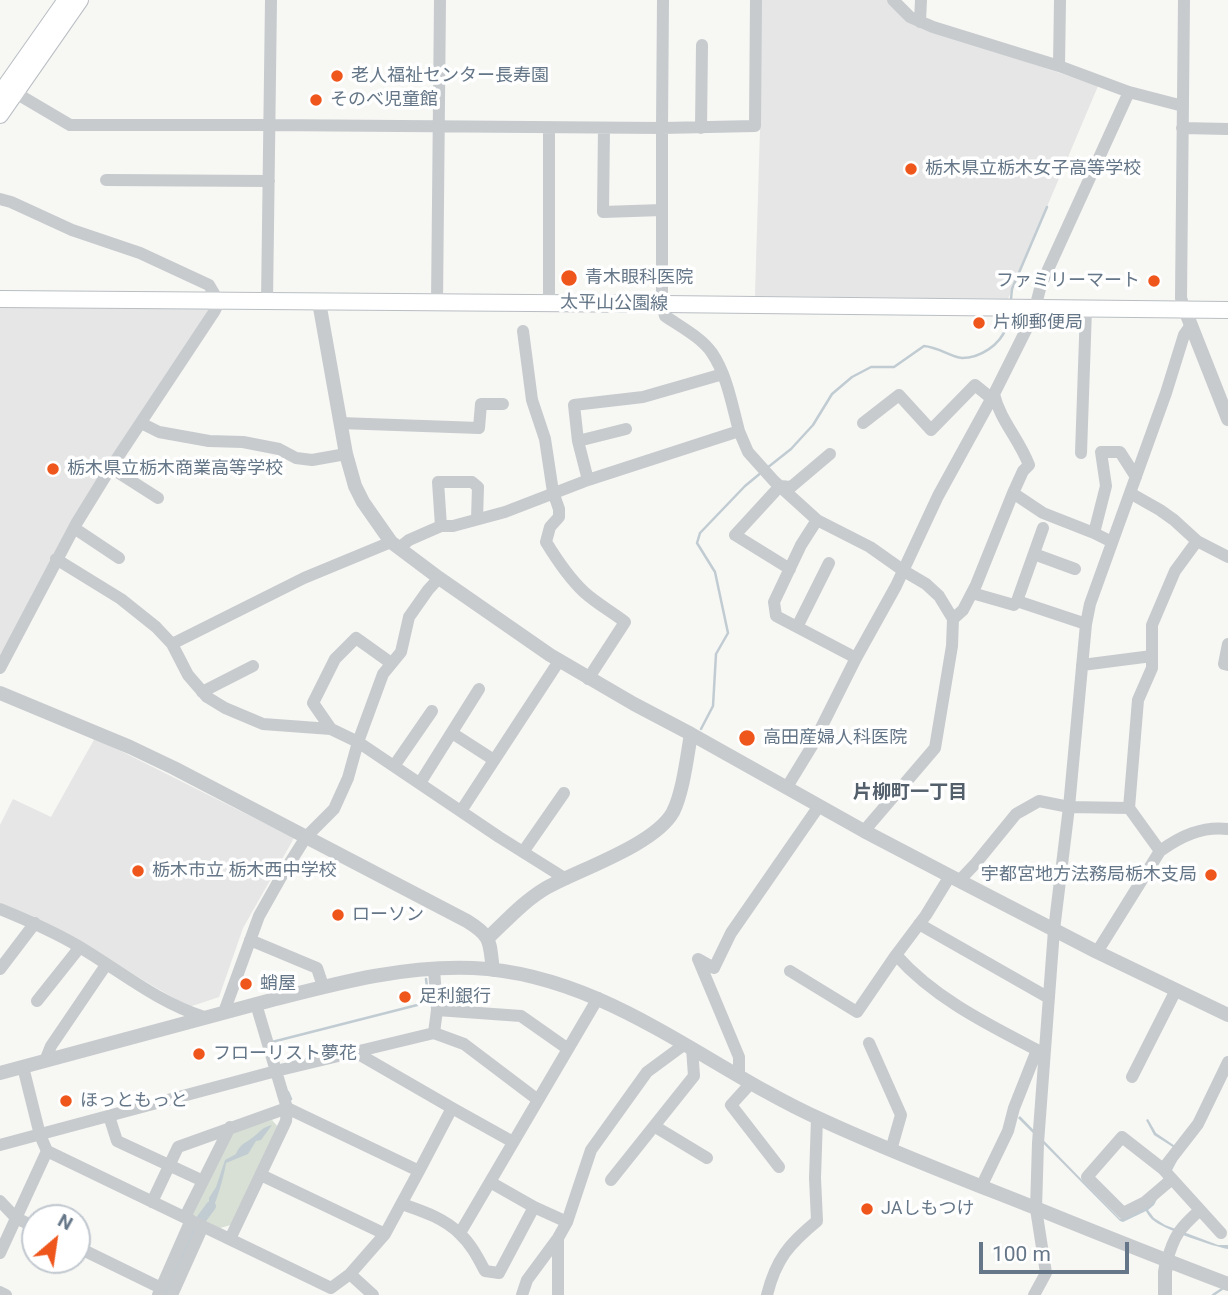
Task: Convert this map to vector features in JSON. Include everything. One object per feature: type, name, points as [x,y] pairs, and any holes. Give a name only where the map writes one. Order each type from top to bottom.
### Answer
[{"type":"main road","points":[[0,116],[5,89],[66,0]]},
{"type":"main road","points":[[5,89],[80,0]]},
{"type":"main road","name":"太平山公園線","points":[[0,299],[1036,308],[1188,317],[1228,310]]},
{"type":"street","points":[[267,302],[271,0]]},
{"type":"street","points":[[437,303],[440,0]]},
{"type":"street","points":[[663,0],[662,210],[665,316],[712,352],[723,374],[739,431],[748,452],[780,486],[817,520],[870,547],[926,584],[939,596],[953,619],[952,646],[935,748],[863,831]]},
{"type":"street","points":[[5,89],[69,125],[550,128],[755,126],[756,0]]},
{"type":"street","points":[[893,0],[910,17],[920,22],[1059,66],[1129,92],[1183,106]]},
{"type":"street","points":[[920,0],[920,22]]},
{"type":"street","points":[[1059,66],[1060,0]]},
{"type":"street","points":[[1184,0],[1181,298],[1228,419]]},
{"type":"street","points":[[701,128],[702,45]]},
{"type":"street","points":[[787,787],[812,746],[904,571],[938,496],[1036,308],[1041,285],[1129,92]]},
{"type":"street","points":[[550,128],[550,303]]},
{"type":"street","points":[[604,128],[603,212],[662,210]]},
{"type":"street","points":[[1182,128],[1228,129]]},
{"type":"street","points":[[106,180],[269,181]]},
{"type":"street","points":[[0,199],[72,230],[140,253],[209,285],[219,302],[74,528],[0,668]]},
{"type":"street","points":[[319,302],[346,454],[355,486],[363,502],[395,545],[559,661],[589,679],[863,831],[1097,952],[1228,1015]]},
{"type":"street","points":[[1081,453],[1086,309]]},
{"type":"street","points":[[1034,1295],[1046,1273],[1036,1209],[1040,1051],[1049,998],[1086,624],[1090,604],[1166,393],[1188,317]]},
{"type":"street","points":[[523,331],[532,400],[545,439],[553,492],[559,509],[559,517],[550,527],[546,542],[569,577],[585,593],[625,622],[589,679]]},
{"type":"street","points":[[588,480],[578,441],[575,405],[643,397],[723,374]]},
{"type":"street","points":[[863,422],[898,395],[931,430],[975,384],[992,396],[1022,448],[1029,465],[1023,471],[1013,493],[972,593],[963,610],[953,619]]},
{"type":"street","points":[[340,423],[479,428],[481,404],[503,404]]},
{"type":"street","points":[[141,423],[159,432],[279,449],[296,458],[312,460],[346,454]]},
{"type":"street","points":[[578,441],[626,429]]},
{"type":"street","points":[[172,644],[304,578],[441,526],[453,526],[505,512],[553,492],[739,431]]},
{"type":"street","points":[[1094,533],[1106,486],[1101,452],[1120,452],[1136,477]]},
{"type":"street","points":[[780,486],[791,487],[830,454]]},
{"type":"street","points":[[111,468],[158,498]]},
{"type":"street","points":[[441,526],[438,482],[472,482],[478,487],[477,519]]},
{"type":"street","points":[[780,486],[735,536],[789,569]]},
{"type":"street","points":[[1013,493],[1043,513],[1112,542]]},
{"type":"street","points":[[1130,493],[1174,520],[1197,541],[1228,557]]},
{"type":"street","points":[[817,520],[801,545],[774,602],[776,616],[856,658]]},
{"type":"street","points":[[74,528],[120,558]]},
{"type":"street","points":[[972,593],[1014,605],[1043,528]]},
{"type":"street","points":[[1160,851],[1129,808],[1138,700],[1152,668],[1153,625],[1159,608],[1175,571],[1197,541]]},
{"type":"street","points":[[1034,554],[1075,569]]},
{"type":"street","points":[[57,559],[121,599],[156,627],[172,644],[188,675],[207,697],[263,724],[331,729],[358,742],[566,879]]},
{"type":"street","points":[[797,627],[829,564]]},
{"type":"street","points":[[224,1012],[259,916],[306,837],[334,809],[348,778],[383,674],[401,652],[409,617],[439,578]]},
{"type":"street","points":[[1017,601],[1086,624]]},
{"type":"street","points":[[331,729],[313,702],[335,659],[356,638],[391,663]]},
{"type":"street","points":[[1228,644],[1224,664],[1228,665]]},
{"type":"street","points":[[1082,665],[1152,656]]},
{"type":"street","points":[[461,811],[559,661]]},
{"type":"street","points":[[202,692],[253,666]]},
{"type":"street","points":[[420,783],[479,689]]},
{"type":"street","points":[[0,693],[174,768],[467,921],[489,937],[493,970]]},
{"type":"street","points":[[394,766],[432,711]]},
{"type":"street","points":[[452,733],[494,760]]},
{"type":"street","points":[[489,937],[545,888],[650,835],[664,824],[679,795],[691,734]]},
{"type":"street","points":[[523,852],[564,793]]},
{"type":"street","points":[[790,971],[857,1012],[896,955],[955,879],[976,863],[1016,814],[1039,801],[1069,807],[1129,808]]},
{"type":"street","points":[[779,1167],[731,1105],[745,1079],[739,1057],[698,959],[714,968],[731,933],[819,806]]},
{"type":"street","points":[[1097,952],[1160,851],[1189,834],[1205,829],[1228,829]]},
{"type":"street","points":[[0,909],[36,923],[80,947],[161,999],[204,1017]]},
{"type":"street","points":[[0,969],[36,923]]},
{"type":"street","points":[[919,924],[1049,998]]},
{"type":"street","points":[[250,940],[317,968],[323,986]]},
{"type":"street","points":[[37,1001],[80,947]]},
{"type":"street","points":[[896,955],[946,999],[1040,1051]]},
{"type":"street","points":[[45,1061],[51,1046],[106,965]]},
{"type":"street","points":[[0,1073],[323,986],[394,972],[457,968],[493,970],[554,982],[598,998],[817,1118],[981,1187],[1228,1284]]},
{"type":"street","points":[[434,969],[437,1010],[434,1033]]},
{"type":"street","points":[[1132,1077],[1176,990]]},
{"type":"street","points":[[460,1233],[598,998]]},
{"type":"street","points":[[230,1239],[286,1121],[287,1108],[256,1004]]},
{"type":"street","points":[[437,1010],[521,1016],[568,1049]]},
{"type":"street","points":[[0,1146],[276,1071],[434,1033],[464,1044],[538,1100]]},
{"type":"street","points":[[869,1043],[901,1115],[891,1150]]},
{"type":"street","points":[[611,1180],[694,1076],[689,1046]]},
{"type":"street","points":[[522,1295],[527,1280],[567,1222],[592,1150],[647,1072],[689,1046]]},
{"type":"street","points":[[981,1187],[1008,1131],[1014,1108],[1040,1051]]},
{"type":"street","points":[[355,1052],[513,1142]]},
{"type":"street","points":[[1221,1233],[1168,1174],[1122,1137],[1087,1177],[1122,1213],[1145,1202],[1168,1174],[1198,1124],[1228,1062]]},
{"type":"street","points":[[23,1067],[40,1135],[47,1151],[331,1287],[350,1274],[385,1234],[452,1108]]},
{"type":"street","points":[[152,1202],[178,1147],[287,1108],[419,1171]]},
{"type":"street","points":[[109,1116],[117,1141],[203,1181]]},
{"type":"street","points":[[767,1295],[780,1258],[794,1240],[817,1221],[817,1118]]},
{"type":"street","points":[[654,1126],[708,1158]]},
{"type":"street","points":[[164,1293],[203,1181],[230,1128]]},
{"type":"street","points":[[0,1253],[47,1151]]},
{"type":"street","points":[[261,1175],[385,1234]]},
{"type":"street","points":[[490,1182],[567,1222]]},
{"type":"street","points":[[0,1201],[21,1220]]},
{"type":"street","points":[[402,1204],[431,1214],[460,1233],[485,1271],[499,1273],[534,1207]]},
{"type":"street","points":[[1165,1295],[1171,1245],[1180,1228],[1200,1210]]},
{"type":"street","points":[[164,1293],[203,1226]]},
{"type":"street","points":[[558,1238],[558,1295]]},
{"type":"street","points":[[91,1254],[164,1293]]},
{"type":"street","points":[[350,1274],[373,1295]]},
{"type":"street","points":[[0,1292],[6,1295]]},
{"type":"shaded area","name":"栃木県立栃木女子高等学校","points":[[759,0],[889,0],[928,28],[1098,86],[1008,299],[755,296],[760,130]]},
{"type":"shaded area","name":"栃木県立栃木商業高等学校","points":[[0,307],[209,309],[0,655]]},
{"type":"shaded area","name":"栃木市立 栃木西中学校","points":[[95,738],[294,838],[243,928],[219,997],[189,1007],[80,943],[0,903],[0,825],[13,799],[51,817]]},
{"type":"shaded area","points":[[1020,1116],[1120,1219],[1145,1208],[1179,1153],[1154,1135],[1146,1120],[1148,1119],[1156,1133],[1178,1148],[1181,1153],[1154,1205],[1148,1210],[1165,1225],[1218,1245],[1228,1245],[1228,1249],[1158,1224],[1146,1211],[1120,1221],[1018,1118]]},
{"type":"shaded area","points":[[272,1120],[278,1127],[231,1225],[220,1228],[190,1213],[228,1133]]},
{"type":"shaded area","points":[[272,1125],[261,1140],[256,1141],[248,1154],[226,1163],[215,1204],[213,1207],[209,1205],[209,1198],[216,1187],[225,1160],[236,1154],[241,1146],[263,1129]]},
{"type":"waterway","points":[[1011,299],[1012,289],[1047,207]]},
{"type":"waterway","points":[[767,468],[791,449],[813,425],[832,394],[852,377],[871,367],[894,367],[924,346],[962,358],[976,356],[999,340],[1007,327],[1008,317]]},
{"type":"waterway","points":[[701,729],[713,706],[716,654],[728,633],[715,572],[697,543],[700,533],[762,472]]},
{"type":"waterway","points":[[272,1042],[429,1002],[426,979]]},
{"type":"waterway","points":[[288,1092],[291,1099]]},
{"type":"waterway","points":[[166,1295],[194,1229],[211,1206]]},
{"type":"waterway","points":[[1213,1295],[1222,1289]]},
{"type":"place","name":"老人福祉センター長寿園","points":[[337,76]]},
{"type":"place","name":"そのべ児童館","points":[[316,100]]},
{"type":"place","name":"栃木県立栃木女子高等学校","points":[[911,169]]},
{"type":"place","name":"青木眼科医院","points":[[569,278]]},
{"type":"place","name":"ファミリーマート","points":[[1154,281]]},
{"type":"place","name":"片柳郵便局","points":[[979,323]]},
{"type":"place","name":"栃木県立栃木商業高等学校","points":[[53,469]]},
{"type":"place","name":"高田産婦人科医院","points":[[747,738]]},
{"type":"place","name":"栃木市立 栃木西中学校","points":[[138,871]]},
{"type":"place","name":"宇都宮地方法務局栃木支局","points":[[1211,875]]},
{"type":"place","name":"ローソン","points":[[338,915]]},
{"type":"place","name":"蛸屋","points":[[246,984]]},
{"type":"place","name":"足利銀行","points":[[405,997]]},
{"type":"place","name":"フローリスト夢花","points":[[199,1054]]},
{"type":"place","name":"ほっともっと","points":[[66,1101]]},
{"type":"place","name":"JAしもつけ","points":[[867,1209]]},
{"type":"district","name":"片柳町一丁目","points":[[910,793]]}]
